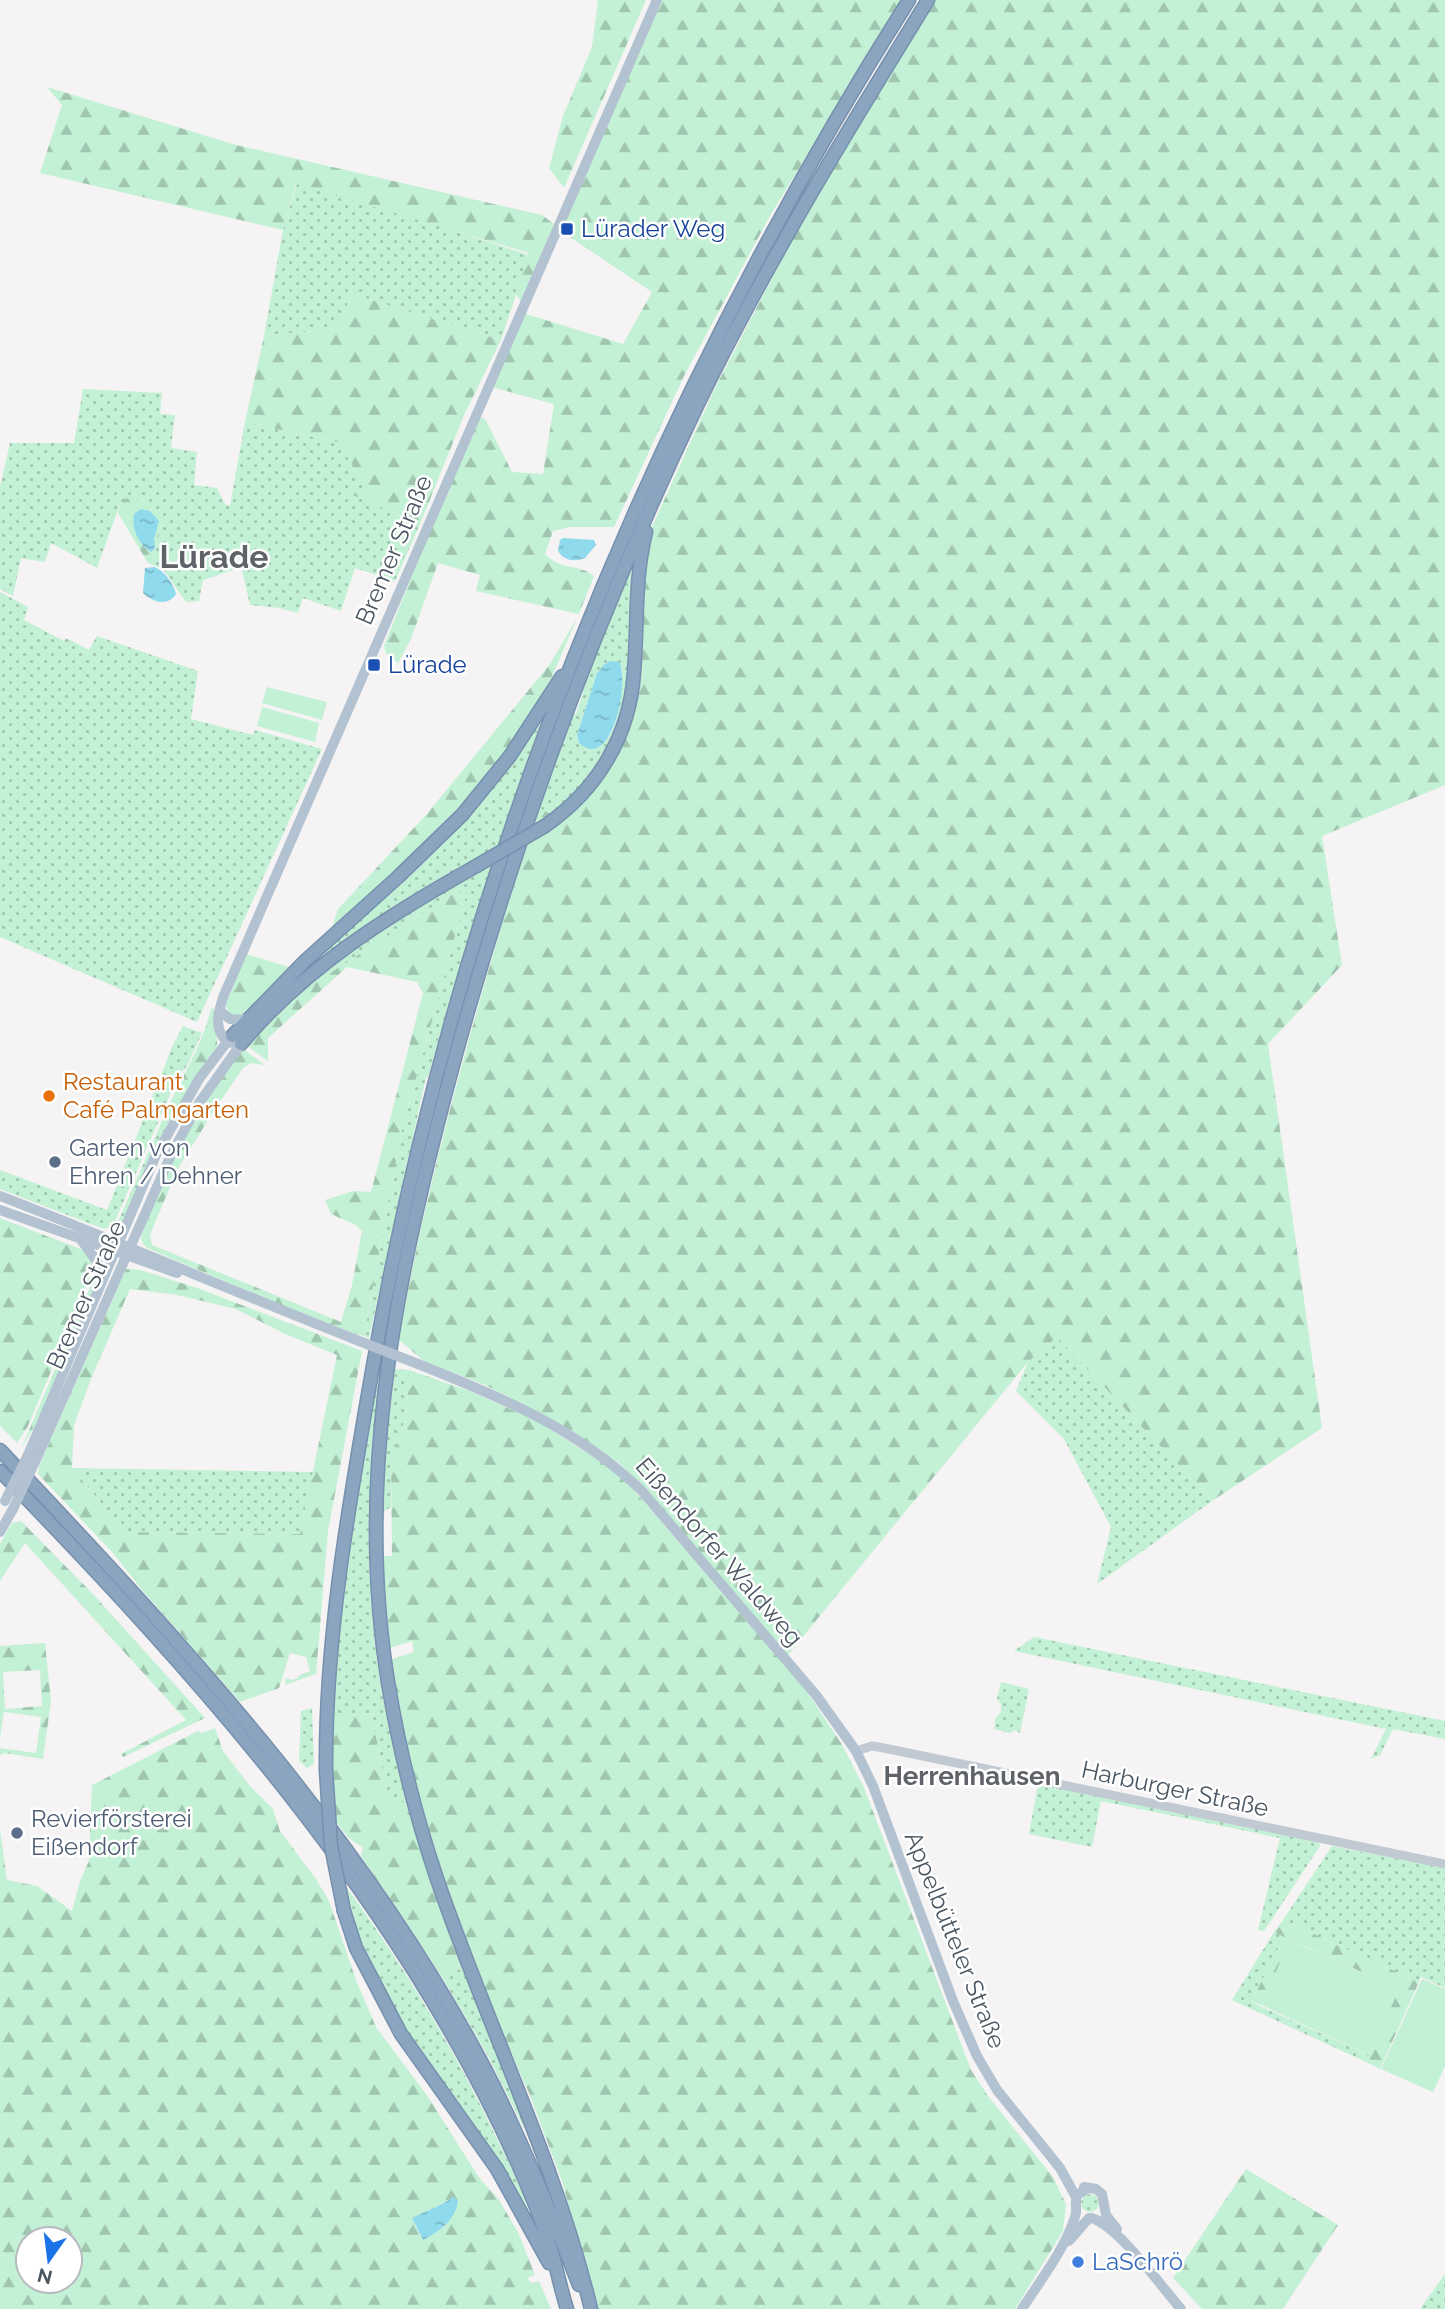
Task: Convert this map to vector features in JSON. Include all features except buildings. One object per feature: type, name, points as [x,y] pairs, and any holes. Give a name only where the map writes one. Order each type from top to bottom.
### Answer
[{"type":"highway","points":[[558,2281],[497,2169],[401,2034],[356,1948],[344,1911],[332,1855],[326,1770],[330,1667],[352,1491],[383,1307],[436,1077],[474,942],[570,668],[633,515],[708,358],[816,151],[909,0]]},
{"type":"highway","points":[[589,2309],[581,2266],[553,2182],[448,1912],[417,1813],[396,1727],[383,1649],[374,1556],[374,1494],[379,1427],[396,1310],[429,1157],[454,1058],[505,886],[565,713],[610,600],[698,405],[744,314],[865,102],[928,0]]},
{"type":"highway","points":[[233,1041],[344,948],[404,907],[545,826],[568,808],[592,783],[610,757],[623,728],[634,680],[638,575],[654,500]]},
{"type":"highway","points":[[233,1041],[246,1020],[304,961],[462,815],[510,756],[555,684],[570,668]]},
{"type":"highway","points":[[0,1450],[110,1566],[208,1677],[275,1758],[383,1901],[435,1982],[485,2070],[529,2160],[589,2309]]},
{"type":"highway","points":[[0,1471],[111,1586],[195,1682],[315,1829],[379,1918],[428,1993],[489,2105],[518,2165],[550,2244],[567,2309]]},
{"type":"main road","name":"Bremer Straße","points":[[220,1010],[607,110],[657,0]]},
{"type":"main road","points":[[220,1010],[233,1020],[246,1020]]},
{"type":"main road","points":[[220,1010],[233,1041]]},
{"type":"main road","name":"Bremer Straße","points":[[31,1459],[116,1247],[166,1136],[199,1079],[233,1041]]},
{"type":"main road","name":"Bremer Straße","points":[[0,1532],[6,1507],[31,1459],[186,1124],[233,1041]]},
{"type":"main road","points":[[0,1196],[116,1247]]},
{"type":"main road","points":[[0,1210],[82,1240],[116,1247]]},
{"type":"main road","points":[[82,1240],[98,1263],[104,1278]]},
{"type":"main road","name":"Eißendorfer Waldweg","points":[[116,1247],[493,1394],[523,1408],[613,1463],[642,1490],[816,1695],[856,1751]]},
{"type":"main road","name":"Appelbütteler Straße","points":[[856,1751],[873,1786],[953,2001],[977,2056],[997,2090],[1060,2168],[1076,2197]]},
{"type":"main road","name":"Appelbütteler Straße","points":[[1060,2168],[1088,2188]]},
{"type":"main road","points":[[1022,2309],[1058,2253],[1077,2210],[1076,2197],[1082,2190],[1088,2188],[1101,2192],[1107,2216],[1127,2246]]},
{"type":"main road","points":[[1058,2253],[1090,2218],[1100,2214],[1105,2207]]},
{"type":"main road","points":[[1077,2210],[1082,2215],[1101,2222],[1127,2246],[1181,2309]]},
{"type":"street","name":"Harburger Straße","points":[[856,1751],[872,1746],[884,1748],[1445,1864]]},
{"type":"green space","points":[[598,0],[646,0],[564,188],[549,168],[563,116],[592,47]]},
{"type":"green space","points":[[662,0],[903,0],[771,214],[684,376],[614,527],[570,527],[553,531],[545,554],[557,563],[581,569],[594,576],[579,614],[476,591],[480,575],[438,563],[411,639],[398,663],[386,654],[384,646],[476,415],[485,419],[512,472],[543,474],[554,404],[488,386],[520,312],[623,344],[652,292],[561,231]]},
{"type":"green space","points":[[934,0],[1445,0],[1445,785],[1322,836],[1342,965],[1268,1044],[1322,1428],[1212,1501],[1057,1337],[1028,1362],[787,1656],[639,1482],[619,1463],[531,1408],[485,1385],[424,1361],[399,1340],[421,1228],[448,1117],[502,925],[539,808],[553,815],[545,832],[616,754],[651,529],[715,388],[798,228]]},
{"type":"green space","points":[[47,87],[236,145],[542,215],[554,224],[521,301],[515,293],[529,253],[296,184],[283,230],[40,173],[62,105]]},
{"type":"green space","points":[[298,180],[529,255],[501,340],[352,294],[337,329],[264,336],[283,230]]},
{"type":"green space","points":[[352,294],[501,340],[465,413],[420,524],[343,491],[367,492],[342,443],[245,422],[264,336],[337,329]]},
{"type":"green space","points":[[83,389],[162,393],[160,414],[175,415],[171,448],[197,452],[194,485],[217,488],[225,504],[230,506],[245,422],[343,443],[367,492],[346,492],[420,524],[395,581],[355,568],[341,611],[303,598],[298,613],[250,605],[238,552],[235,553],[233,570],[203,580],[199,601],[186,602],[163,569],[153,565],[161,523],[151,512],[149,503],[122,499],[97,568],[51,543],[45,562],[21,558],[13,596],[0,589],[0,487],[10,443],[74,443]]},
{"type":"green space","points":[[131,498],[150,503],[150,511],[161,523],[153,565],[148,563],[118,513],[122,499]]},
{"type":"green space","points":[[631,568],[629,683],[613,742],[585,785],[553,815],[539,808],[573,714],[576,714],[583,693],[581,691]],"holes":[[[622,668],[620,700],[611,733],[598,747],[581,745],[577,735],[597,673],[599,670]]]},
{"type":"green space","points":[[0,592],[28,607],[24,620],[64,641],[66,638],[89,650],[97,636],[198,671],[191,719],[253,735],[255,730],[322,749],[197,1022],[0,937]]},
{"type":"green space","points":[[577,618],[551,679],[501,760],[445,827],[330,933],[338,909],[426,815],[550,664]]},
{"type":"green space","points":[[267,687],[327,702],[322,720],[262,703]]},
{"type":"green space","points":[[262,707],[319,723],[315,742],[257,726]]},
{"type":"green space","points":[[543,711],[545,713],[497,848],[426,1077],[369,1338],[364,1336],[401,1134],[466,896],[457,891],[318,981],[307,985],[370,936],[483,867],[486,853],[405,902],[336,949],[290,988],[244,1035],[239,1034],[294,976],[456,825],[494,782]]},
{"type":"green space","points":[[457,891],[466,896],[401,1134],[364,1336],[332,1327],[147,1248],[142,1242],[141,1234],[175,1156],[207,1098],[243,1049],[265,1065],[251,1063],[243,1068],[215,1109],[177,1170],[150,1235],[152,1245],[341,1322],[352,1285],[362,1231],[354,1224],[331,1214],[325,1200],[353,1191],[371,1192],[423,993],[417,982],[347,967],[268,1038],[268,1061],[246,1045],[307,985],[318,981]]},
{"type":"green space","points":[[246,954],[292,968],[241,1017],[229,1013],[226,1005]]},
{"type":"green space","points":[[214,1008],[217,1047],[172,1116],[166,1112],[197,1049],[211,1009]]},
{"type":"green space","points":[[183,1026],[202,1033],[187,1066],[178,1076],[113,1226],[104,1229],[0,1189],[0,1170],[107,1210]]},
{"type":"green space","points":[[166,1112],[172,1116],[121,1226],[114,1231]]},
{"type":"green space","points":[[0,1218],[83,1250],[94,1261],[91,1276],[28,1426],[17,1443],[0,1426]]},
{"type":"green space","points":[[126,1269],[141,1270],[200,1289],[362,1351],[328,1531],[316,1674],[285,1685],[286,1678],[298,1678],[310,1671],[306,1657],[290,1653],[279,1688],[240,1702],[113,1553],[38,1474],[39,1466]],"holes":[[[130,1289],[177,1295],[236,1309],[285,1334],[337,1355],[300,1534],[125,1532],[72,1468],[74,1425]]]},
{"type":"green space","points":[[97,1271],[95,1285],[39,1419],[21,1449]]},
{"type":"green space","points":[[392,1301],[372,1463],[370,1584],[378,1670],[406,1803],[387,1799],[372,1713],[330,1718],[354,1509]]},
{"type":"green space","points":[[1057,1337],[1212,1501],[1097,1584],[1111,1527],[1064,1439],[1016,1391],[1028,1362]]},
{"type":"green space","points":[[395,1369],[409,1370],[406,1416],[391,1455],[391,1507],[381,1513],[385,1446]]},
{"type":"green space","points":[[409,1370],[472,1392],[539,1422],[620,1474],[803,1686],[841,1743],[863,1785],[971,2070],[988,2096],[1053,2177],[1066,2204],[1063,2231],[1015,2309],[597,2309],[562,2181],[529,2093],[480,1983],[456,1920],[413,1786],[389,1660],[414,1652],[412,1641],[387,1649],[381,1556],[392,1556],[391,1455],[406,1416]]},
{"type":"green space","points":[[72,1468],[313,1472],[300,1534],[125,1532]]},
{"type":"green space","points":[[21,1521],[92,1593],[205,1718],[123,1757],[121,1754],[186,1720],[25,1543],[0,1581],[0,1544],[12,1523]]},
{"type":"green space","points":[[1034,1637],[1445,1721],[1445,1739],[1393,1729],[1380,1755],[1371,1759],[1386,1729],[1014,1651]]},
{"type":"green space","points":[[45,1643],[51,1701],[43,1759],[4,1753],[0,1755],[0,1748],[36,1753],[41,1717],[4,1712],[0,1738],[0,1646]],"holes":[[[40,1670],[42,1706],[5,1709],[3,1672]]]},
{"type":"green space","points":[[1001,1682],[1029,1689],[1020,1733],[1015,1730],[1010,1733],[994,1729],[996,1717],[1001,1712],[1001,1704],[997,1699]]},
{"type":"green space","points":[[312,1708],[314,1764],[307,1768],[299,1761],[301,1711]]},
{"type":"green space","points":[[372,1713],[387,1799],[406,1803],[433,1890],[462,1968],[442,1977],[361,1856],[363,1848],[349,1838],[336,1822],[330,1718]]},
{"type":"green space","points":[[215,1728],[223,1751],[250,1786],[273,1809],[280,1831],[316,1879],[329,1901],[356,1980],[376,2027],[426,2094],[480,2179],[499,2200],[518,2232],[535,2275],[527,2278],[531,2283],[539,2281],[551,2309],[0,2309],[0,1829],[7,1880],[37,1886],[72,1911],[89,1861],[92,1785],[198,1731],[202,1733]],"holes":[[[448,2201],[453,2216],[444,2227],[422,2240],[412,2218]]]},
{"type":"green space","points":[[1038,1784],[1319,1842],[1320,1846],[1264,1931],[1258,1930],[1280,1838],[1101,1801],[1092,1847],[1029,1834]]},
{"type":"green space","points":[[1332,1846],[1445,1868],[1445,1988],[1421,1977],[1419,1982],[1283,1920]]},
{"type":"green space","points":[[345,1885],[387,1945],[445,2039],[515,2175],[529,2215],[394,2012],[366,1958]]},
{"type":"green space","points":[[1283,1920],[1419,1982],[1380,2069],[1366,2062],[1399,1989],[1291,1940],[1261,2005],[1251,2002],[1284,1937],[1274,1932]]},
{"type":"green space","points":[[1274,1932],[1284,1937],[1251,2002],[1369,2055],[1366,2062],[1232,2000]]},
{"type":"green space","points":[[1290,1940],[1399,1989],[1369,2055],[1261,2005]]},
{"type":"green space","points":[[462,1968],[526,2126],[524,2128],[487,2054],[442,1977]]},
{"type":"green space","points":[[1422,1979],[1445,1989],[1445,2066],[1433,2092],[1381,2069]]},
{"type":"green space","points":[[1246,2169],[1338,2225],[1283,2309],[1202,2309],[1173,2278]]},
{"type":"green space","points":[[1090,2194],[1096,2197],[1099,2203],[1096,2209],[1090,2212],[1084,2209],[1081,2203],[1084,2197]]},
{"type":"green space","points":[[1445,2274],[1445,2309],[1420,2309]]},
{"type":"water","points":[[141,509],[150,511],[159,521],[154,539],[155,548],[151,552],[143,545],[135,531],[134,514]]},
{"type":"water","points":[[563,538],[594,540],[596,545],[585,558],[570,560],[558,551]]},
{"type":"water","points":[[154,567],[165,574],[173,586],[176,594],[169,601],[155,601],[143,593],[145,568]]},
{"type":"water","points":[[610,661],[619,662],[622,672],[620,704],[609,736],[601,746],[591,749],[579,743],[577,735],[597,673]]},
{"type":"water","points":[[453,2197],[458,2201],[450,2220],[423,2240],[412,2218]]},
{"type":"place","name":"Lürader Weg","points":[[567,229]]},
{"type":"place","name":"Lürade","points":[[374,665]]},
{"type":"place","name":"Restaurant Café Palmgarten","points":[[49,1096]]},
{"type":"place","name":"Garten von Ehren / Dehner","points":[[55,1162]]},
{"type":"place","name":"Revierförsterei Eißendorf","points":[[17,1833]]},
{"type":"place","name":"LaSchrö","points":[[1078,2262]]},
{"type":"district","name":"Lürade","points":[[214,557]]},
{"type":"district","name":"Herrenhausen","points":[[972,1776]]}]
